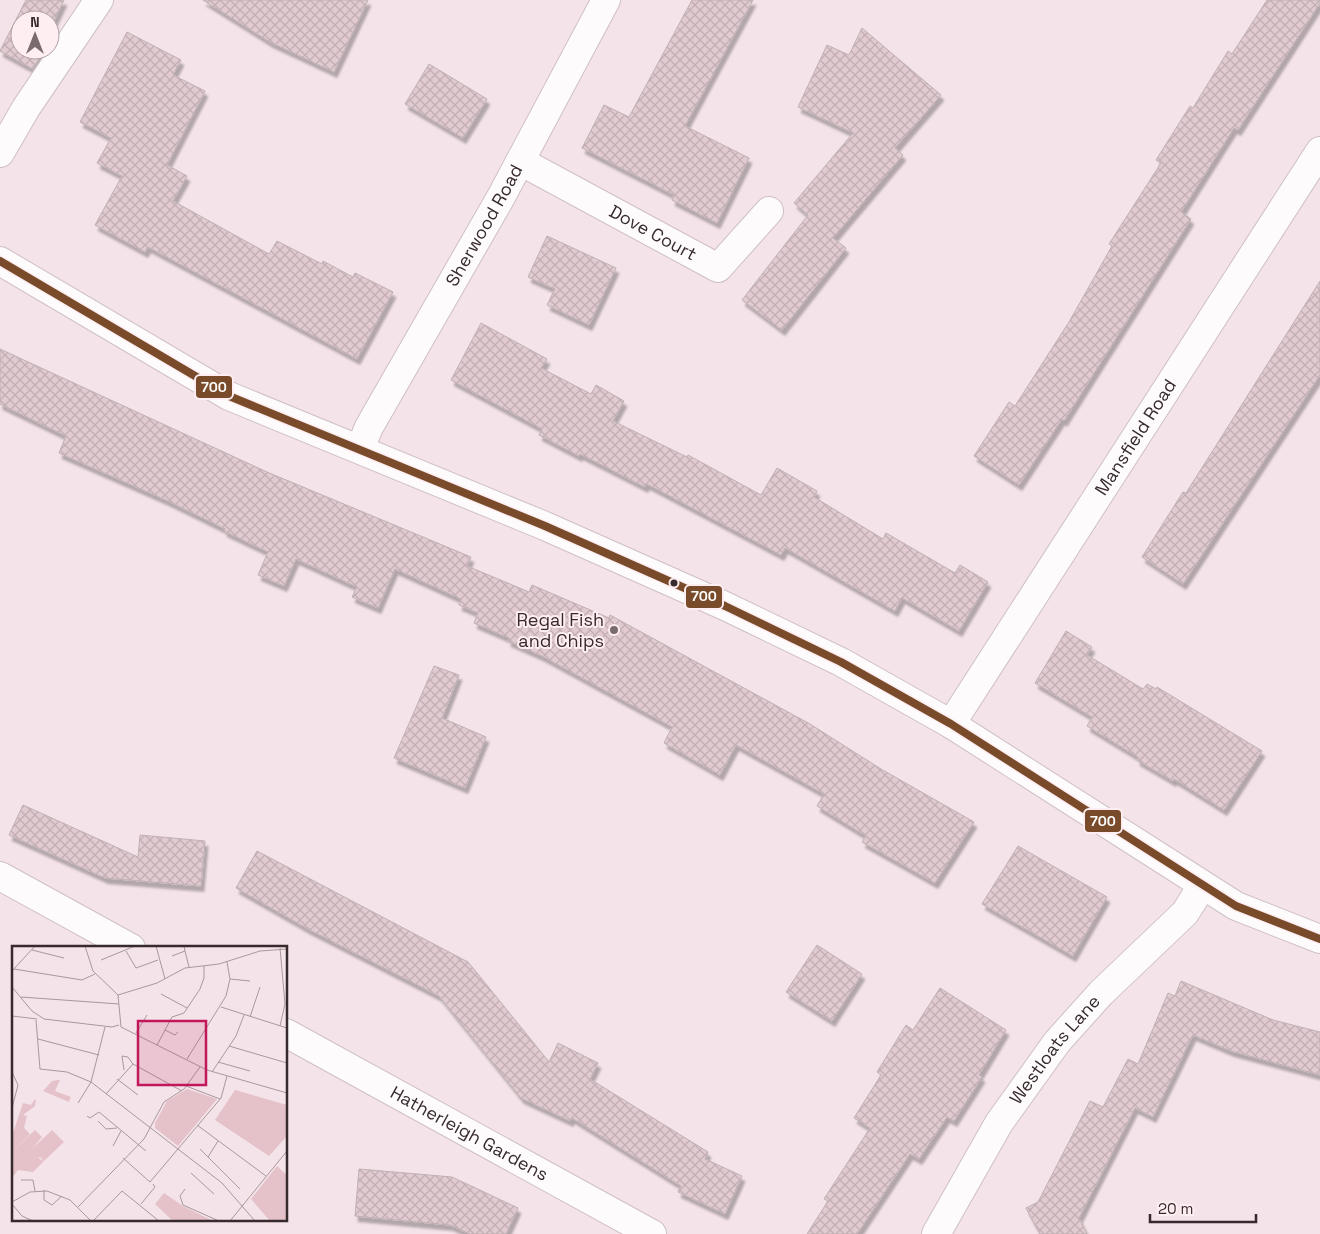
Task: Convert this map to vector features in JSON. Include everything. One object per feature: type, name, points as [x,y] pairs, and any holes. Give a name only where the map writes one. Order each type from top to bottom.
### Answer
[{"type":"street","points":[[0,153],[26,108],[99,0]]},
{"type":"street","name":"Sherwood Road","points":[[360,449],[369,428],[520,162],[606,0]]},
{"type":"street","name":"Mansfield Road","points":[[951,724],[1320,151]]},
{"type":"street","name":"Dove Court","points":[[520,162],[718,268],[770,210]]},
{"type":"street","points":[[0,261],[229,396],[545,526],[725,606],[841,662],[951,724],[1236,906],[1320,939]]},
{"type":"street","points":[[0,876],[127,946]]},
{"type":"street","name":"Westloats Lane","points":[[936,1234],[999,1123],[1051,1050],[1101,993],[1185,913],[1202,886]]},
{"type":"street","name":"Hatherleigh Gardens","points":[[288,1034],[652,1234]]},
{"type":"building","points":[[26,0],[64,0],[59,10],[21,10]]},
{"type":"building","points":[[203,0],[368,0],[334,72],[270,42]]},
{"type":"building","points":[[692,0],[753,0],[685,126],[749,158],[717,223],[672,200],[674,195],[582,148],[604,105],[629,117]]},
{"type":"building","points":[[1267,0],[1320,0],[1320,3],[1238,130],[1234,128],[1181,212],[1191,219],[1064,421],[1062,419],[1019,485],[974,456],[1009,402],[1015,406],[1069,322],[1112,246],[1109,244],[1161,163],[1156,160],[1190,106],[1193,108],[1228,51],[1232,54]]},
{"type":"building","points":[[862,28],[941,95],[895,148],[903,155],[833,238],[846,248],[782,330],[742,300],[808,215],[794,203],[853,133],[798,107],[827,45],[849,55]]},
{"type":"building","points":[[10,31],[10,56],[0,51]]},
{"type":"building","points":[[127,32],[181,60],[173,75],[205,91],[167,165],[187,176],[173,201],[269,254],[277,241],[322,264],[323,261],[353,277],[355,273],[393,292],[357,359],[148,247],[145,252],[95,225],[122,176],[97,163],[111,138],[80,122]]},
{"type":"building","points":[[16,60],[38,60],[33,69]]},
{"type":"building","points":[[429,64],[487,99],[463,138],[405,104]]},
{"type":"building","points":[[547,236],[616,268],[589,325],[547,305],[555,289],[528,277]]},
{"type":"building","points":[[1320,281],[1320,375],[1183,584],[1142,557],[1183,492],[1186,493]]},
{"type":"building","points":[[481,323],[547,359],[541,368],[591,394],[596,385],[624,401],[613,421],[687,457],[688,455],[761,495],[777,468],[817,491],[814,497],[883,539],[886,533],[955,573],[960,565],[988,582],[959,631],[902,598],[895,611],[785,548],[781,555],[647,484],[645,487],[580,454],[579,456],[539,435],[542,429],[451,380]]},
{"type":"building","points":[[0,349],[267,472],[471,557],[467,566],[529,592],[532,585],[609,618],[610,615],[810,724],[881,769],[974,822],[935,883],[862,842],[866,836],[817,806],[824,794],[736,745],[720,775],[664,743],[672,727],[542,656],[508,641],[509,638],[474,623],[478,613],[459,605],[461,599],[395,569],[378,608],[352,597],[357,587],[296,559],[284,586],[258,575],[268,552],[168,501],[59,453],[66,436],[0,404]]},
{"type":"building","points":[[1066,631],[1092,647],[1087,655],[1143,689],[1147,684],[1156,689],[1157,687],[1262,751],[1224,810],[1174,779],[1173,781],[1137,760],[1138,757],[1087,726],[1092,717],[1035,683]]},
{"type":"building","points":[[434,666],[459,675],[442,718],[486,737],[465,788],[394,758]]},
{"type":"building","points":[[23,805],[138,857],[140,835],[205,841],[201,886],[105,878],[9,835]]},
{"type":"building","points":[[1018,846],[1107,897],[1073,956],[982,904]]},
{"type":"building","points":[[257,851],[468,962],[549,1062],[558,1043],[598,1063],[590,1079],[708,1152],[705,1159],[742,1176],[725,1214],[678,1192],[681,1186],[572,1118],[570,1121],[521,1098],[439,996],[308,929],[236,888]]},
{"type":"building","points":[[817,945],[862,974],[832,1021],[786,992]]},
{"type":"building","points":[[1181,981],[1273,1020],[1320,1032],[1320,1075],[1231,1051],[1193,1035],[1153,1117],[1135,1108],[1079,1218],[1087,1234],[1040,1234],[1026,1208],[1038,1202],[1090,1101],[1103,1107],[1128,1059],[1138,1064],[1168,993],[1175,996]]},
{"type":"building","points":[[940,988],[1006,1030],[979,1075],[982,1077],[954,1121],[947,1117],[919,1159],[910,1154],[857,1234],[807,1234],[828,1201],[824,1199],[870,1128],[854,1118],[881,1075],[877,1072],[906,1025],[913,1030]]},
{"type":"building","points":[[359,1169],[452,1177],[518,1208],[506,1234],[470,1234],[450,1225],[355,1216]]},
{"type":"transit line","name":"700","points":[[0,261],[229,396],[545,526],[725,606],[841,662],[951,724],[1236,906],[1320,939]]},
{"type":"place","name":"Regal Fish and Chips","points":[[614,630]]}]
